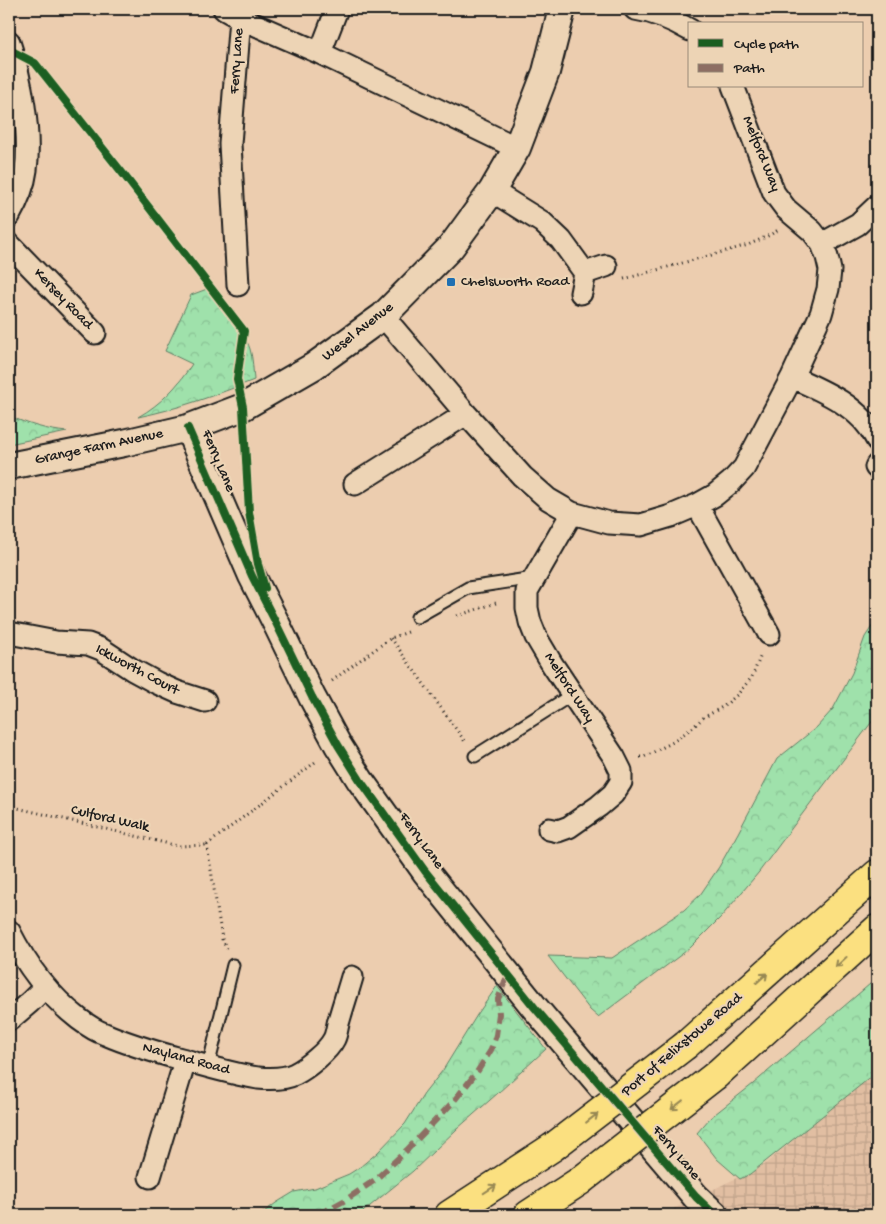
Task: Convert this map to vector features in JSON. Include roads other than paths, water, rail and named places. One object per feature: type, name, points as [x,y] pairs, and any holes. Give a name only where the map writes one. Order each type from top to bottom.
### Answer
[{"type":"highway","name":"Port of Felixstowe Road","points":[[450,1215],[553,1147],[686,1045],[877,874]]},
{"type":"highway","points":[[528,1215],[580,1181],[716,1075],[877,929]]},
{"type":"street","points":[[320,53],[337,9]]},
{"type":"street","name":"Wesel Avenue","points":[[188,428],[243,407],[314,366],[384,316],[451,247],[492,191],[517,148],[546,72],[562,9]]},
{"type":"street","points":[[635,9],[674,20],[688,29]]},
{"type":"street","points":[[232,13],[320,53],[517,148]]},
{"type":"street","name":"Ferry Lane","points":[[232,13],[230,144],[238,284]]},
{"type":"street","points":[[9,42],[24,104],[28,147],[26,172],[20,195],[9,216]]},
{"type":"street","name":"Melford Way","points":[[384,316],[466,414],[522,476],[548,499],[572,513],[609,523],[641,524],[671,516],[715,495],[744,468],[792,377],[821,314],[828,289],[830,270],[822,244],[812,231],[786,209],[774,193],[734,88]]},
{"type":"street","points":[[492,191],[542,222],[561,240],[583,283],[615,273]]},
{"type":"street","points":[[822,244],[858,224],[877,206]]},
{"type":"street","name":"Kersey Road","points":[[9,244],[95,332]]},
{"type":"street","points":[[792,377],[824,391],[847,406],[863,420],[877,440]]},
{"type":"street","points":[[355,484],[466,414]]},
{"type":"street","name":"Ferry Lane","points":[[188,428],[252,576],[312,697],[338,745],[360,780],[430,878],[535,1008],[696,1197],[715,1215]]},
{"type":"street","name":"Grange Farm Avenue","points":[[9,466],[188,428]]},
{"type":"street","points":[[697,505],[770,634]]},
{"type":"street","name":"Melford Way","points":[[549,829],[558,830],[569,827],[614,794],[621,782],[621,771],[614,757],[536,637],[527,608],[527,591],[572,513]]},
{"type":"street","name":"Ickworth Court","points":[[9,634],[56,642],[88,644],[101,649],[157,683],[205,701]]},
{"type":"street","name":"Nayland Road","points":[[9,931],[31,970],[62,1006],[103,1033],[130,1044],[208,1067],[259,1078],[277,1078],[293,1075],[308,1066],[322,1053],[334,1039],[352,977]]},
{"type":"street","points":[[9,1020],[45,987]]},
{"type":"street","points":[[150,1177],[185,1060]]},
{"type":"lane","points":[[418,617],[468,588],[534,578]]},
{"type":"lane","points":[[475,756],[573,694]]},
{"type":"lane","points":[[208,1067],[233,965]]},
{"type":"place","name":"Chelsworth Road","points":[[451,282]]}]
